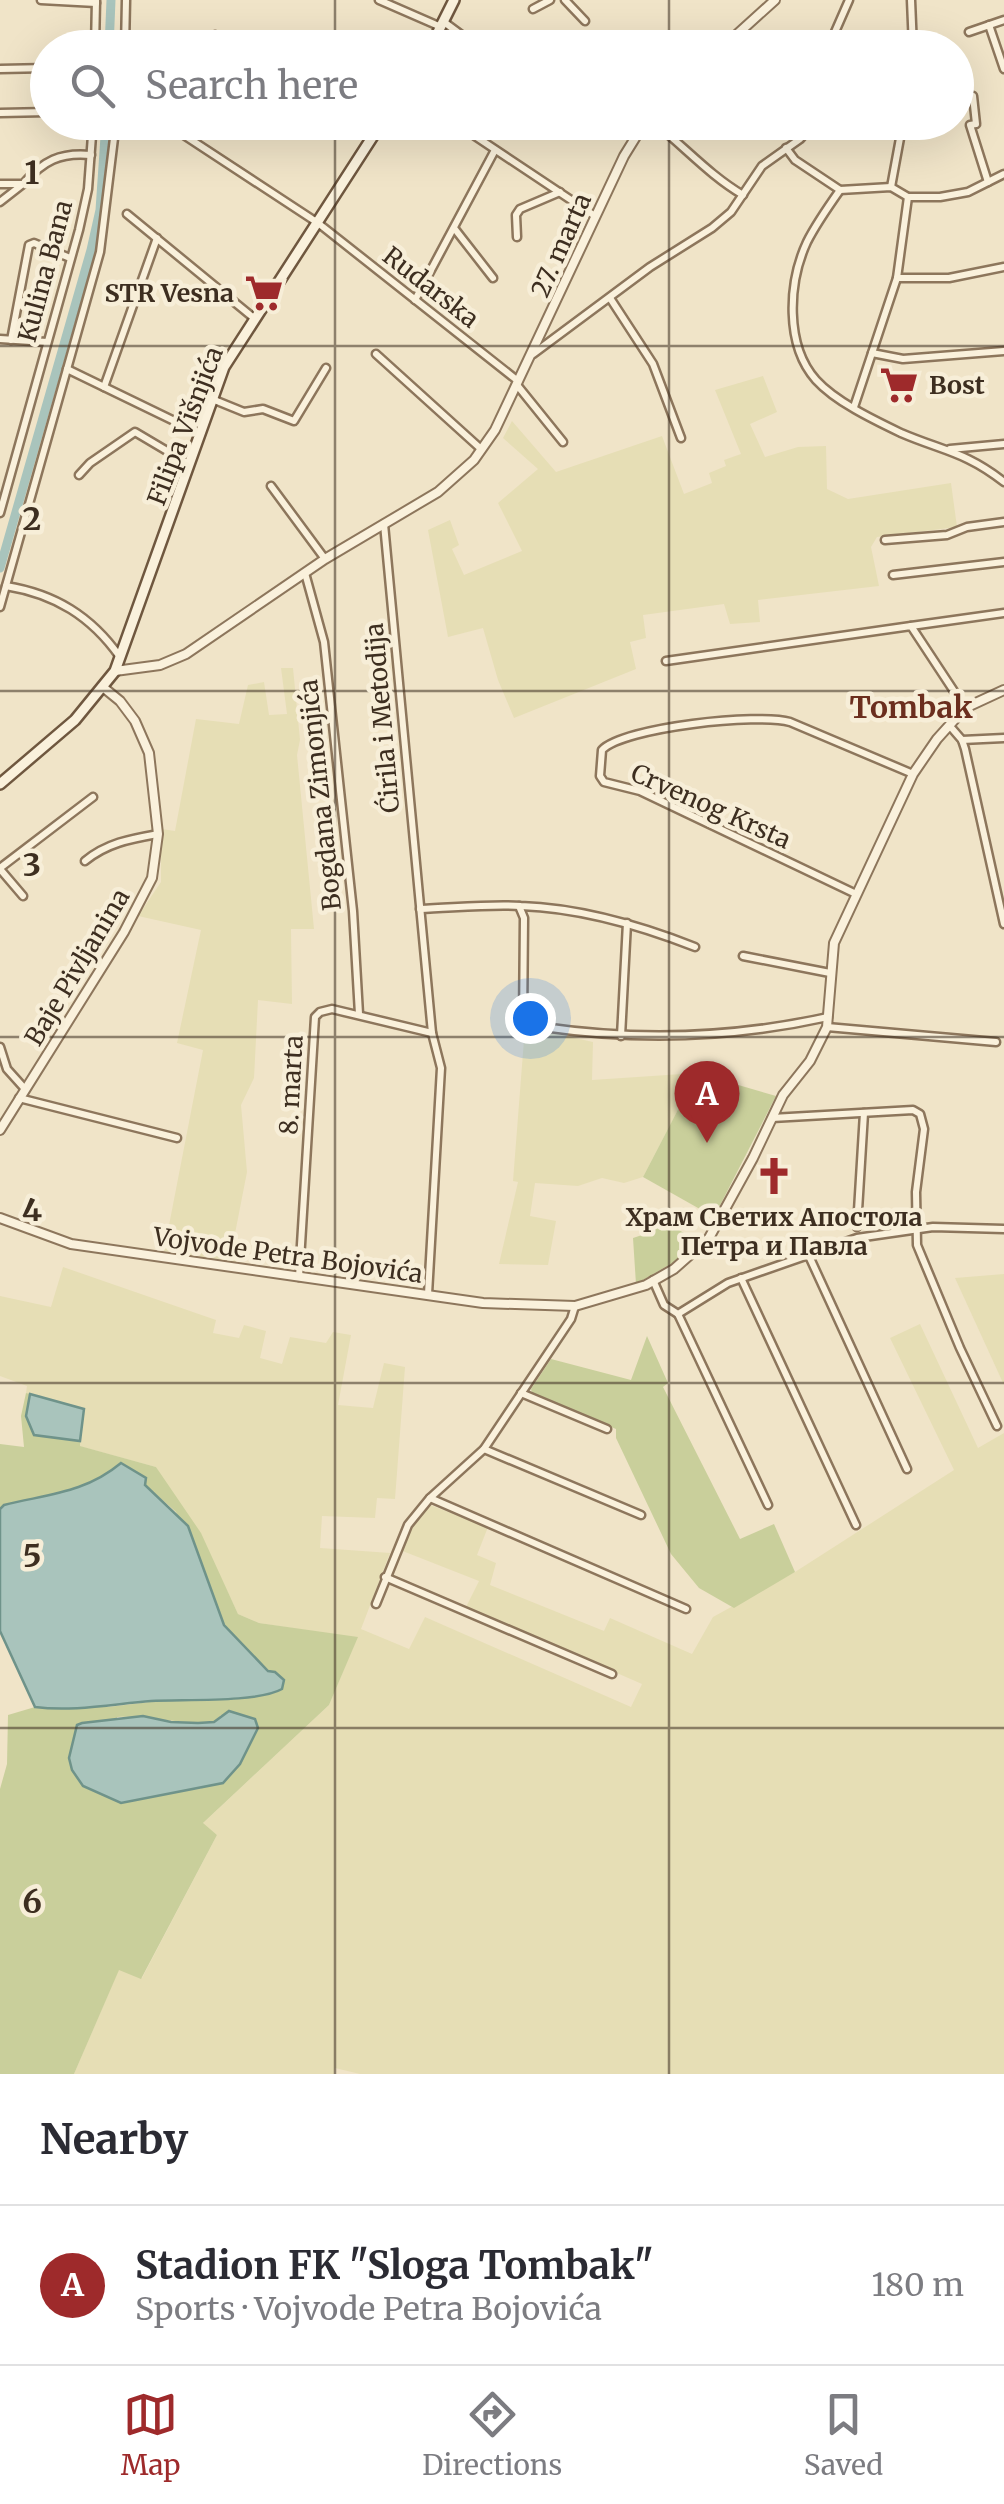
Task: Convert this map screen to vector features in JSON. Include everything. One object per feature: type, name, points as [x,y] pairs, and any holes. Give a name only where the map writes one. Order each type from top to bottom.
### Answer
[{"type":"main road","points":[[440,30],[454,0]]},
{"type":"main road","name":"Filipa Višnjića","points":[[0,784],[75,720],[115,671],[224,368],[370,140]]},
{"type":"street","points":[[42,0],[96,1],[95,30]]},
{"type":"street","points":[[379,0],[452,30]]},
{"type":"street","points":[[533,9],[550,0]]},
{"type":"street","points":[[565,0],[585,21]]},
{"type":"street","points":[[742,30],[775,0]]},
{"type":"street","points":[[836,30],[850,0]]},
{"type":"street","points":[[911,0],[912,30]]},
{"type":"street","points":[[125,30],[126,1]]},
{"type":"street","points":[[974,30],[1004,20]]},
{"type":"street","points":[[989,25],[1004,69]]},
{"type":"street","points":[[0,69],[30,68]]},
{"type":"street","points":[[0,113],[30,112]]},
{"type":"street","points":[[974,138],[988,182]]},
{"type":"street","name":"Kulina Bana","points":[[0,512],[88,188],[92,140]]},
{"type":"street","points":[[0,607],[100,252],[114,140]]},
{"type":"street","name":"Rudarska","points":[[191,140],[318,223],[518,384]]},
{"type":"street","points":[[481,140],[596,216]]},
{"type":"street","name":"27. marta","points":[[115,671],[160,664],[186,654],[325,559],[438,492],[466,469],[518,384],[624,156],[636,140]]},
{"type":"street","points":[[676,140],[715,177],[743,195]]},
{"type":"street","points":[[533,354],[650,267],[712,228],[743,195],[762,166],[798,140]]},
{"type":"street","points":[[891,187],[899,140]]},
{"type":"street","points":[[786,148],[795,160],[840,190],[891,187],[908,197],[955,195],[1004,174]]},
{"type":"street","points":[[415,300],[496,150]]},
{"type":"street","name":"Kulina Bana","points":[[0,184],[23,184],[46,160],[91,155]]},
{"type":"street","points":[[0,202],[23,184]]},
{"type":"street","points":[[840,190],[806,245],[796,281],[796,346],[807,369],[820,384],[854,407],[900,432],[980,463],[1004,482]]},
{"type":"street","points":[[517,237],[516,215],[520,210],[560,192]]},
{"type":"street","points":[[854,407],[896,278],[908,197]]},
{"type":"street","points":[[127,214],[255,319]]},
{"type":"street","points":[[454,228],[494,278]]},
{"type":"street","points":[[104,386],[157,238]]},
{"type":"street","points":[[10,340],[31,243],[70,258]]},
{"type":"street","points":[[896,278],[949,278],[1004,268]]},
{"type":"street","points":[[610,298],[653,364],[681,438]]},
{"type":"street","points":[[0,339],[47,342]]},
{"type":"street","points":[[872,353],[904,360],[1004,352]]},
{"type":"street","points":[[376,354],[481,449]]},
{"type":"street","points":[[212,399],[244,412],[263,409],[294,421],[326,368]]},
{"type":"street","points":[[68,369],[199,433]]},
{"type":"street","points":[[518,384],[563,442]]},
{"type":"street","points":[[79,475],[135,432],[189,464]]},
{"type":"street","points":[[950,449],[1004,444]]},
{"type":"street","points":[[0,478],[9,480]]},
{"type":"street","points":[[271,486],[325,559]]},
{"type":"street","name":"Ćirila i Metodija","points":[[384,522],[432,1033],[441,1068],[428,1294]]},
{"type":"street","points":[[885,540],[948,535],[967,527],[1004,522]]},
{"type":"street","points":[[893,575],[1004,562]]},
{"type":"street","name":"Bogdana Zimonjića","points":[[305,573],[324,642],[354,911],[359,1014]]},
{"type":"street","points":[[6,586],[63,603],[96,626],[120,658]]},
{"type":"street","points":[[666,661],[1004,612]]},
{"type":"street","points":[[911,626],[965,708]]},
{"type":"street","name":"Baje Pivljanina","points":[[0,1130],[141,903],[152,878],[158,834],[144,737],[120,701],[104,688]]},
{"type":"street","name":"Vojvode Petra Bojovića","points":[[0,1218],[72,1244],[483,1303],[575,1306],[630,1291],[674,1269],[708,1238],[783,1095],[810,1061],[827,1022],[834,944],[913,774],[948,724],[965,708],[1004,690]]},
{"type":"street","name":"Crvenog Krsta","points":[[856,894],[640,792],[604,782],[600,776],[602,750],[615,740],[643,732],[768,718],[790,722],[913,774]]},
{"type":"street","points":[[948,724],[962,740],[1004,924]]},
{"type":"street","points":[[962,740],[1004,738]]},
{"type":"street","points":[[24,896],[0,868],[92,797]]},
{"type":"street","points":[[85,861],[98,850],[120,841],[158,834]]},
{"type":"street","points":[[420,909],[518,905],[584,913],[627,923],[695,947]]},
{"type":"street","points":[[518,905],[524,918],[524,1025]]},
{"type":"street","points":[[622,1036],[627,923]]},
{"type":"street","points":[[743,956],[830,974]]},
{"type":"street","name":"8. marta","points":[[299,1278],[317,1014],[325,1010],[359,1014],[432,1033]]},
{"type":"street","points":[[543,1027],[622,1036],[725,1034],[827,1022],[996,1042]]},
{"type":"street","points":[[0,1048],[7,1070],[25,1089]]},
{"type":"street","points":[[19,1098],[177,1138]]},
{"type":"street","points":[[772,1118],[913,1110],[924,1121],[915,1231],[926,1271],[997,1426]]},
{"type":"street","points":[[856,1228],[864,1113]]},
{"type":"street","points":[[678,1314],[741,1278],[857,1238],[956,1226],[1004,1229]]},
{"type":"street","points":[[809,1256],[907,1469]]},
{"type":"street","points":[[741,1278],[856,1525]]},
{"type":"street","points":[[653,1280],[664,1304],[678,1314],[768,1506]]},
{"type":"street","points":[[376,1604],[400,1539],[430,1498],[484,1450],[575,1306]]},
{"type":"street","points":[[520,1392],[608,1429]]},
{"type":"street","points":[[484,1450],[641,1515]]},
{"type":"street","points":[[430,1498],[686,1608]]},
{"type":"street","points":[[385,1576],[612,1674]]},
{"type":"shaded area","points":[[763,376],[777,412],[750,424],[765,457],[798,447],[826,446],[827,489],[848,499],[951,483],[957,527],[877,537],[871,547],[879,586],[758,600],[760,622],[730,624],[724,604],[643,615],[646,638],[630,642],[636,669],[514,718],[483,628],[448,637],[428,530],[450,520],[459,545],[452,549],[464,575],[522,551],[498,503],[538,469],[503,438],[512,421],[556,472],[662,436],[684,494],[712,483],[709,473],[726,466],[724,460],[741,454],[715,390]]},
{"type":"shaded area","points":[[281,668],[293,668],[314,929],[291,929],[292,1004],[258,1000],[254,1078],[241,1105],[247,1172],[231,1254],[237,1262],[164,1251],[203,1050],[177,1043],[201,930],[138,916],[161,882],[161,829],[175,831],[196,719],[239,724],[248,685],[264,682],[269,715],[287,714]]},
{"type":"shaded area","points":[[525,1027],[593,1042],[592,1080],[697,1073],[643,1177],[624,1183],[602,1178],[578,1186],[535,1183],[530,1216],[556,1221],[548,1265],[499,1264],[518,1182],[513,1181]]},
{"type":"shaded area","points":[[63,1267],[216,1320],[213,1333],[239,1338],[244,1325],[266,1331],[260,1358],[282,1364],[290,1337],[326,1343],[333,1332],[351,1335],[338,1405],[373,1408],[384,1363],[405,1367],[395,1499],[377,1498],[375,1518],[322,1516],[320,1548],[390,1553],[361,1629],[409,1649],[425,1617],[631,1707],[642,1684],[466,1607],[479,1581],[400,1550],[412,1526],[430,1505],[488,1527],[477,1555],[496,1563],[490,1585],[604,1631],[610,1618],[692,1654],[713,1617],[795,1572],[954,1470],[890,1338],[920,1324],[978,1448],[1004,1433],[1004,2074],[360,2074],[335,2068],[334,2074],[74,2074],[119,1969],[142,1978],[217,1835],[202,1824],[329,1705],[357,1638],[259,1623],[238,1614],[156,1467],[79,1446],[84,1409],[26,1393],[27,1386],[0,1376],[0,1296],[51,1307]]},
{"type":"shaded area","points":[[1004,1274],[1004,1385],[955,1278]]},
{"type":"green space","points":[[697,1073],[776,1096],[714,1217],[643,1177]]},
{"type":"green space","points":[[654,1216],[700,1242],[636,1284],[633,1238],[642,1235]]},
{"type":"green space","points":[[647,1336],[668,1383],[663,1387],[740,1539],[774,1524],[795,1572],[734,1608],[699,1588],[671,1554],[616,1438],[616,1429],[532,1393],[551,1359],[631,1380]]},
{"type":"green space","points":[[26,1393],[30,1394],[26,1416],[34,1435],[80,1441],[80,1446],[156,1467],[201,1533],[238,1614],[259,1623],[358,1637],[329,1705],[203,1823],[217,1835],[141,1979],[119,1970],[74,2074],[0,2074],[0,1789],[7,1764],[8,1715],[35,1707],[108,1707],[240,1696],[275,1672],[269,1671],[224,1625],[176,1512],[121,1463],[80,1487],[0,1509],[0,1444],[24,1447],[21,1416]],"holes":[[[221,1715],[255,1735],[200,1789],[168,1791],[128,1802],[117,1717],[202,1723],[214,1722]]]},
{"type":"water","points":[[30,1394],[84,1409],[80,1441],[34,1435],[26,1416]]},
{"type":"water","points":[[121,1463],[146,1478],[145,1485],[188,1526],[224,1625],[268,1671],[284,1680],[282,1689],[238,1698],[35,1707],[0,1631],[0,1509],[80,1487]]},
{"type":"water","points":[[229,1711],[255,1719],[258,1728],[240,1764],[223,1783],[121,1803],[83,1786],[72,1770],[69,1758],[77,1725],[82,1723],[143,1716],[171,1722],[214,1722]]},
{"type":"waterway","points":[[110,30],[111,0]]},
{"type":"waterway","points":[[0,568],[91,250],[100,210],[105,140]]},
{"type":"place","name":"STR Vesna","points":[[264,293]]},
{"type":"place","name":"Bost","points":[[899,385]]},
{"type":"place","name":"Stadion FK \"Sloga Tombak\"","points":[[707,1143]]},
{"type":"place","name":"Храм Светих Апостола Петра и Павла","points":[[774,1176]]},
{"type":"district","name":"Tombak","points":[[911,707]]}]
